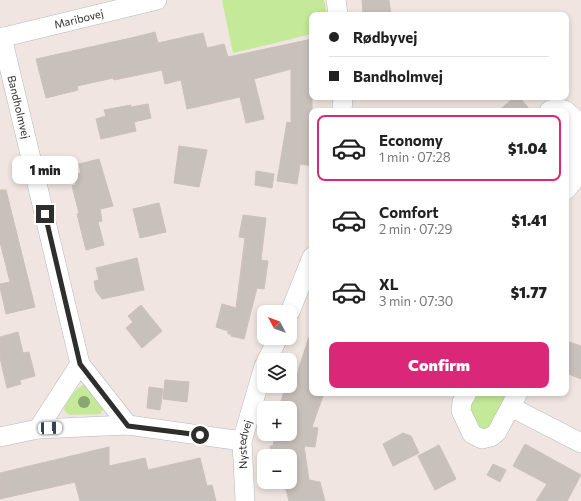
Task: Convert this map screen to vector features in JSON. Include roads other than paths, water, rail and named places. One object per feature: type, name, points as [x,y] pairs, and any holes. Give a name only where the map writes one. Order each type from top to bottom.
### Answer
[{"type":"street","name":"Maribovej","points":[[1,37],[157,0]]},
{"type":"street","points":[[336,0],[338,12]]},
{"type":"street","name":"Bandholmvej","points":[[1,37],[80,364],[128,426]]},
{"type":"street","points":[[569,114],[574,118],[577,153],[572,183],[569,186]]},
{"type":"street","points":[[293,305],[309,264]]},
{"type":"street","points":[[38,428],[80,364]]},
{"type":"street","name":"Nystedvej","points":[[245,501],[242,441],[257,390]]},
{"type":"street","points":[[465,396],[460,411],[472,434],[482,439],[491,437],[497,432],[514,400],[581,443]]},
{"type":"street","points":[[0,437],[38,428],[128,426],[242,441]]}]
